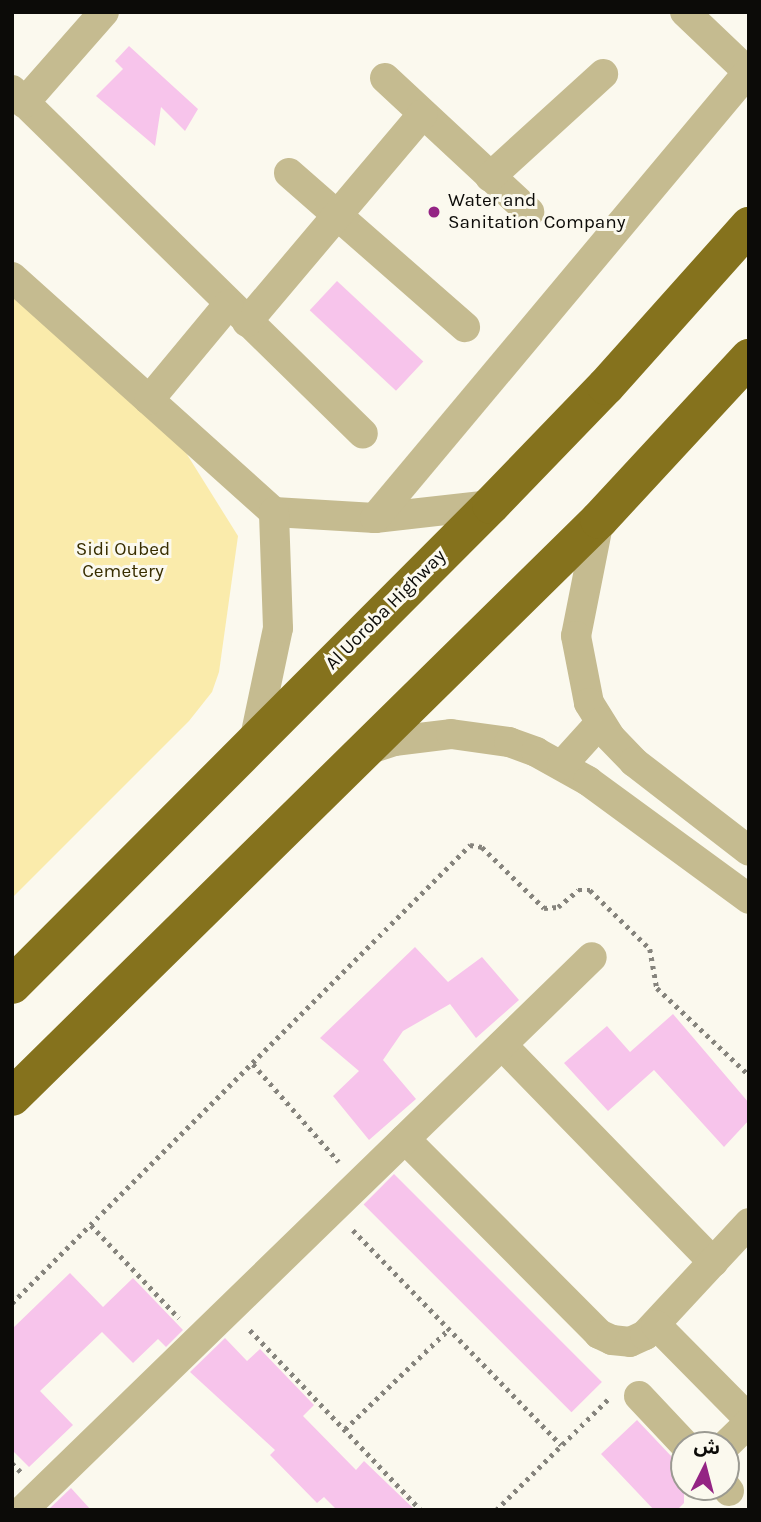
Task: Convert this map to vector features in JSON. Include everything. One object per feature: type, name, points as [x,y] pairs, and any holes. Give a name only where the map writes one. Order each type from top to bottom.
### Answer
[{"type":"highway","name":"Al Uoroba Highway","points":[[12,985],[491,505],[606,386],[749,226]]},
{"type":"highway","points":[[12,1097],[598,520],[748,361]]},
{"type":"street","points":[[104,12],[18,96],[363,435]]},
{"type":"street","points":[[375,517],[748,71],[685,12]]},
{"type":"street","points":[[490,177],[603,74]]},
{"type":"street","points":[[385,78],[529,212]]},
{"type":"street","points":[[149,400],[336,217],[424,114]]},
{"type":"street","points":[[289,173],[336,217],[466,327]]},
{"type":"street","points":[[12,277],[275,512],[375,517],[491,505]]},
{"type":"street","points":[[254,742],[278,628],[275,512]]},
{"type":"street","points":[[598,520],[576,635],[582,681],[600,723],[634,762],[749,851]]},
{"type":"street","points":[[562,765],[600,723]]},
{"type":"street","points":[[366,750],[422,736],[481,736],[509,742],[562,765],[749,900]]},
{"type":"street","points":[[23,1510],[592,957]]},
{"type":"street","points":[[502,1045],[713,1262]]},
{"type":"street","points":[[405,1139],[599,1334],[630,1342],[656,1325],[749,1223]]},
{"type":"street","points":[[656,1325],[749,1421]]},
{"type":"street","points":[[639,1396],[672,1431]]},
{"type":"path","points":[[12,1303],[470,845],[482,847],[544,908],[558,907],[578,890],[590,890],[649,949],[657,988],[749,1075]]},
{"type":"path","points":[[253,1064],[358,1184]]},
{"type":"path","points":[[333,1209],[561,1445]]},
{"type":"path","points":[[91,1225],[199,1339]]},
{"type":"path","points":[[230,1309],[421,1510]]},
{"type":"path","points":[[345,1429],[449,1329]]},
{"type":"green space","name":"Sidi Oubed Cemetery","points":[[12,295],[178,440],[238,536],[219,672],[212,692],[189,721],[12,898]]},
{"type":"building","points":[[129,46],[198,109],[185,131],[161,107],[155,146],[96,96],[123,69],[115,61]]},
{"type":"building","points":[[337,281],[423,361],[396,391],[310,310]]},
{"type":"building","points":[[415,947],[448,982],[482,957],[519,1000],[476,1038],[450,1004],[403,1031],[383,1060],[416,1099],[369,1140],[333,1096],[359,1071],[320,1038]]},
{"type":"building","points":[[673,1014],[749,1103],[749,1120],[724,1147],[654,1070],[608,1111],[564,1063],[607,1026],[630,1052]]},
{"type":"building","points":[[394,1174],[602,1382],[571,1412],[364,1204]]},
{"type":"building","points":[[70,1273],[103,1307],[133,1278],[183,1330],[166,1347],[158,1339],[133,1363],[102,1332],[40,1391],[73,1425],[29,1467],[12,1450],[12,1329]]},
{"type":"building","points":[[225,1338],[247,1361],[260,1349],[314,1405],[303,1416],[356,1470],[364,1461],[415,1510],[337,1510],[324,1497],[317,1503],[270,1455],[275,1450],[190,1372]]},
{"type":"building","points":[[637,1420],[670,1455],[670,1501],[684,1503],[677,1510],[654,1510],[601,1454]]},
{"type":"building","points":[[71,1488],[91,1510],[48,1510]]},
{"type":"place","name":"Water and Sanitation Company","points":[[434,212]]}]
